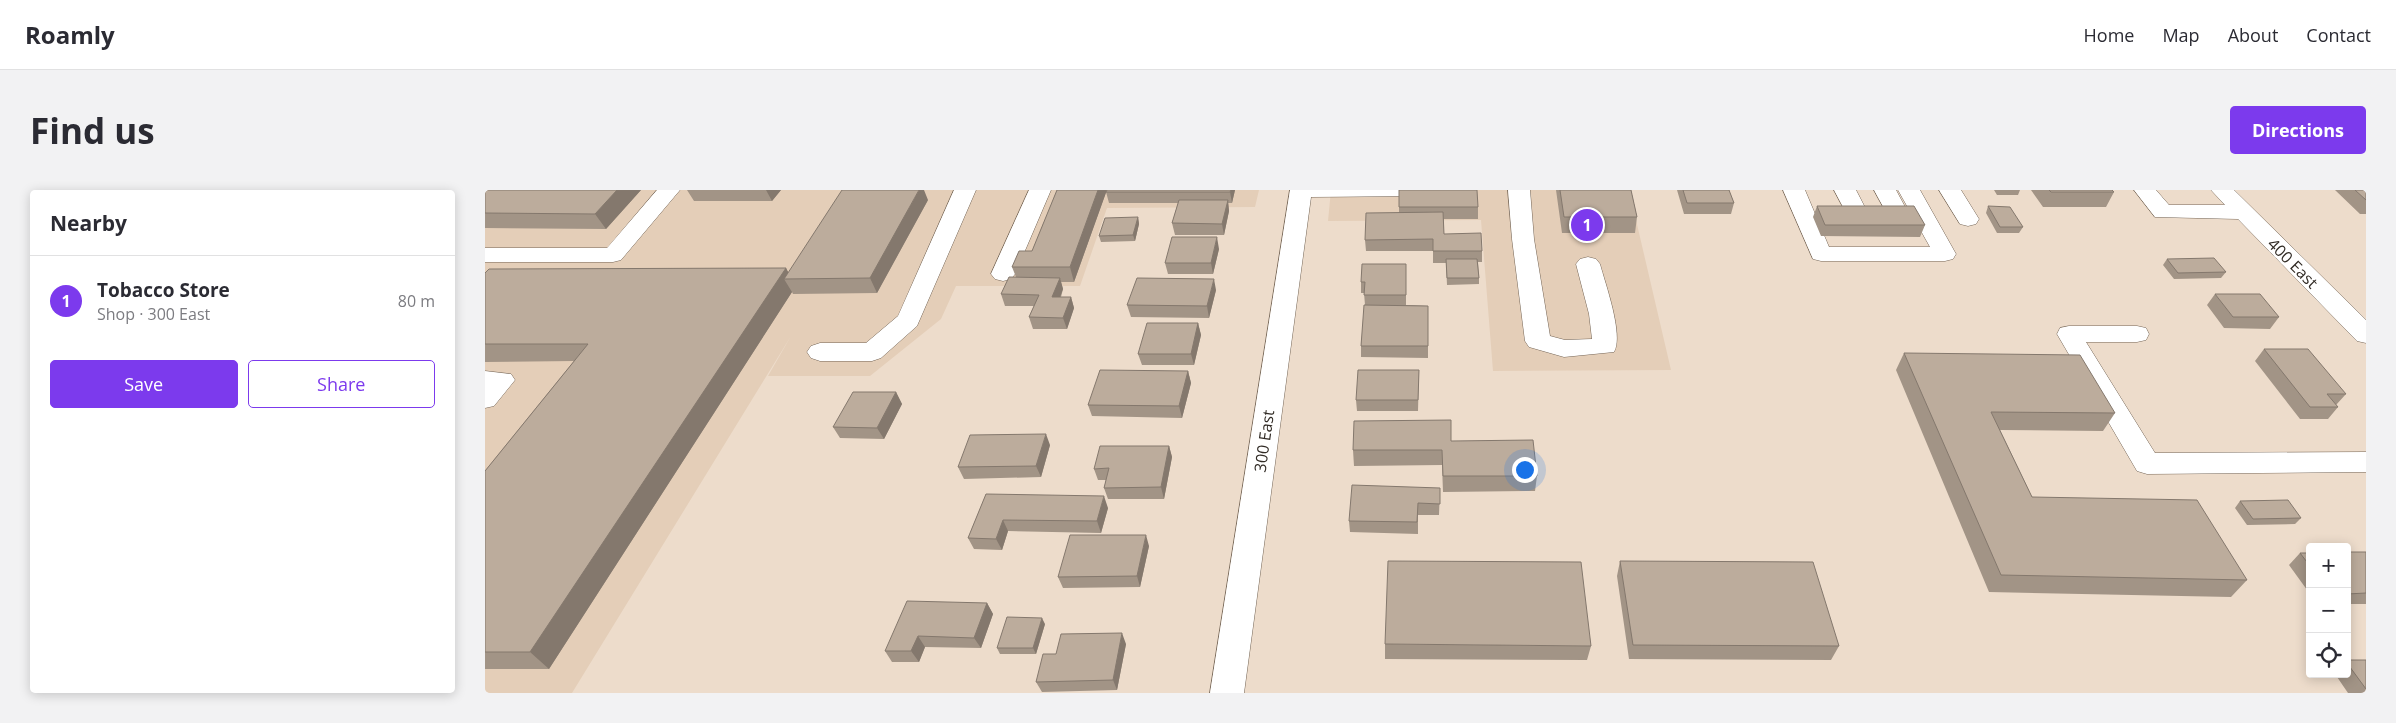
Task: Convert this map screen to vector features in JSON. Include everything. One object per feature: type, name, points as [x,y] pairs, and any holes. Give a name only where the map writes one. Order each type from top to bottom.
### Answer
[{"type":"street","points":[[485,255],[613,255],[669,190]]},
{"type":"street","points":[[820,352],[872,352],[908,320],[965,190]]},
{"type":"street","points":[[1003,274],[1040,190]]},
{"type":"street","points":[[1301,190],[1418,190]]},
{"type":"street","name":"300 East","points":[[1227,693],[1301,190]]},
{"type":"street","points":[[1519,190],[1523,238],[1538,341],[1565,349],[1605,346],[1601,314],[1588,264]]},
{"type":"street","points":[[1794,190],[1821,254],[1832,236]]},
{"type":"street","points":[[1811,190],[1832,236]]},
{"type":"street","points":[[1845,190],[1890,236]]},
{"type":"street","points":[[1866,190],[1890,236]]},
{"type":"street","points":[[1885,190],[1890,236]]},
{"type":"street","points":[[1832,236],[1890,236],[1945,254],[1909,190]]},
{"type":"street","points":[[1950,190],[1969,219]]},
{"type":"street","points":[[2145,190],[2163,212],[2242,212]]},
{"type":"street","name":"400 East","points":[[2222,190],[2366,335]]},
{"type":"street","points":[[2137,334],[2069,334],[2147,464],[2366,462]]},
{"type":"street","points":[[485,380],[502,380],[485,399]]},
{"type":"shaded area","points":[[485,190],[1259,190],[1255,207],[1107,208],[1080,286],[956,286],[941,319],[870,376],[768,376],[791,336],[572,693],[485,693]]},
{"type":"shaded area","points":[[1331,190],[1629,190],[1671,370],[1493,371],[1481,220],[1328,221]]},
{"type":"building","points":[[485,190],[617,190],[595,214],[485,213]]},
{"type":"building","points":[[842,190],[919,190],[870,278],[784,279]]},
{"type":"building","points":[[1057,190],[1098,190],[1070,267],[1012,267],[1019,251],[1032,251]]},
{"type":"building","points":[[1107,190],[1231,190],[1230,192],[1106,192]]},
{"type":"building","points":[[1399,190],[1477,190],[1478,207],[1399,207]]},
{"type":"building","points":[[1560,190],[1631,190],[1637,217],[1564,217]]},
{"type":"building","points":[[1683,190],[1729,190],[1734,203],[1687,203]]},
{"type":"building","points":[[2049,190],[2112,190],[2114,192],[2051,192]]},
{"type":"building","points":[[2355,190],[2366,190],[2366,200]]},
{"type":"building","points":[[1179,200],[1228,200],[1222,224],[1172,223]]},
{"type":"building","points":[[1817,206],[1914,206],[1925,225],[1825,225]]},
{"type":"building","points":[[1988,206],[2010,207],[2023,227],[2000,227]]},
{"type":"building","points":[[1443,212],[1444,234],[1481,233],[1482,251],[1433,251],[1433,239],[1365,240],[1366,213]]},
{"type":"building","points":[[1138,217],[1133,235],[1099,236],[1105,218]]},
{"type":"building","points":[[1172,237],[1217,237],[1211,263],[1165,263]]},
{"type":"building","points":[[2214,258],[2226,272],[2178,273],[2167,259]]},
{"type":"building","points":[[1446,259],[1477,259],[1479,278],[1447,278]]},
{"type":"building","points":[[1362,264],[1406,264],[1406,295],[1364,295],[1365,282],[1361,282]]},
{"type":"building","points":[[786,268],[530,652],[485,652],[485,471],[588,344],[485,344],[485,273],[489,269]]},
{"type":"building","points":[[1009,277],[1060,278],[1052,297],[1071,297],[1063,318],[1029,317],[1039,295],[1001,294]]},
{"type":"building","points":[[1137,278],[1214,279],[1207,306],[1127,305]]},
{"type":"building","points":[[2215,294],[2260,294],[2279,317],[2233,317]]},
{"type":"building","points":[[1364,305],[1428,306],[1428,346],[1361,346]]},
{"type":"building","points":[[1147,323],[1198,323],[1191,354],[1138,354]]},
{"type":"building","points":[[2264,349],[2308,349],[2346,394],[2327,394],[2338,407],[2310,407]]},
{"type":"building","points":[[1904,353],[2080,355],[2115,413],[1991,412],[2032,497],[2197,500],[2247,580],[2001,575]]},
{"type":"building","points":[[1100,370],[1188,371],[1179,406],[1088,405]]},
{"type":"building","points":[[1358,370],[1419,370],[1418,400],[1356,400]]},
{"type":"building","points":[[853,392],[896,392],[877,428],[833,427]]},
{"type":"building","points":[[1451,420],[1451,441],[1533,440],[1537,476],[1443,476],[1442,450],[1353,450],[1354,421]]},
{"type":"building","points":[[1046,434],[1036,466],[958,467],[970,435]]},
{"type":"building","points":[[1100,446],[1169,446],[1161,487],[1104,488],[1109,468],[1094,469]]},
{"type":"building","points":[[1352,485],[1440,488],[1440,504],[1418,503],[1417,522],[1349,521]]},
{"type":"building","points":[[986,494],[1104,496],[1097,521],[1003,520],[996,539],[968,538]]},
{"type":"building","points":[[2288,500],[2301,518],[2253,519],[2240,501]]},
{"type":"building","points":[[1070,535],[1146,535],[1137,576],[1058,577]]},
{"type":"building","points":[[2351,552],[2366,552],[2366,593],[2351,594]]},
{"type":"building","points":[[2300,553],[2306,553],[2306,561]]},
{"type":"building","points":[[1388,561],[1581,562],[1591,646],[1385,644]]},
{"type":"building","points":[[1620,561],[1813,562],[1839,646],[1633,645]]},
{"type":"building","points":[[907,601],[987,603],[974,638],[918,636],[911,651],[885,651]]},
{"type":"building","points":[[1007,617],[1042,618],[1033,648],[997,648]]},
{"type":"building","points":[[1122,633],[1113,680],[1036,682],[1043,654],[1056,654],[1061,634]]},
{"type":"building","points":[[2351,660],[2366,660],[2366,689],[2351,668]]},
{"type":"place","name":"Tobacco Store","points":[[1587,225]]}]
